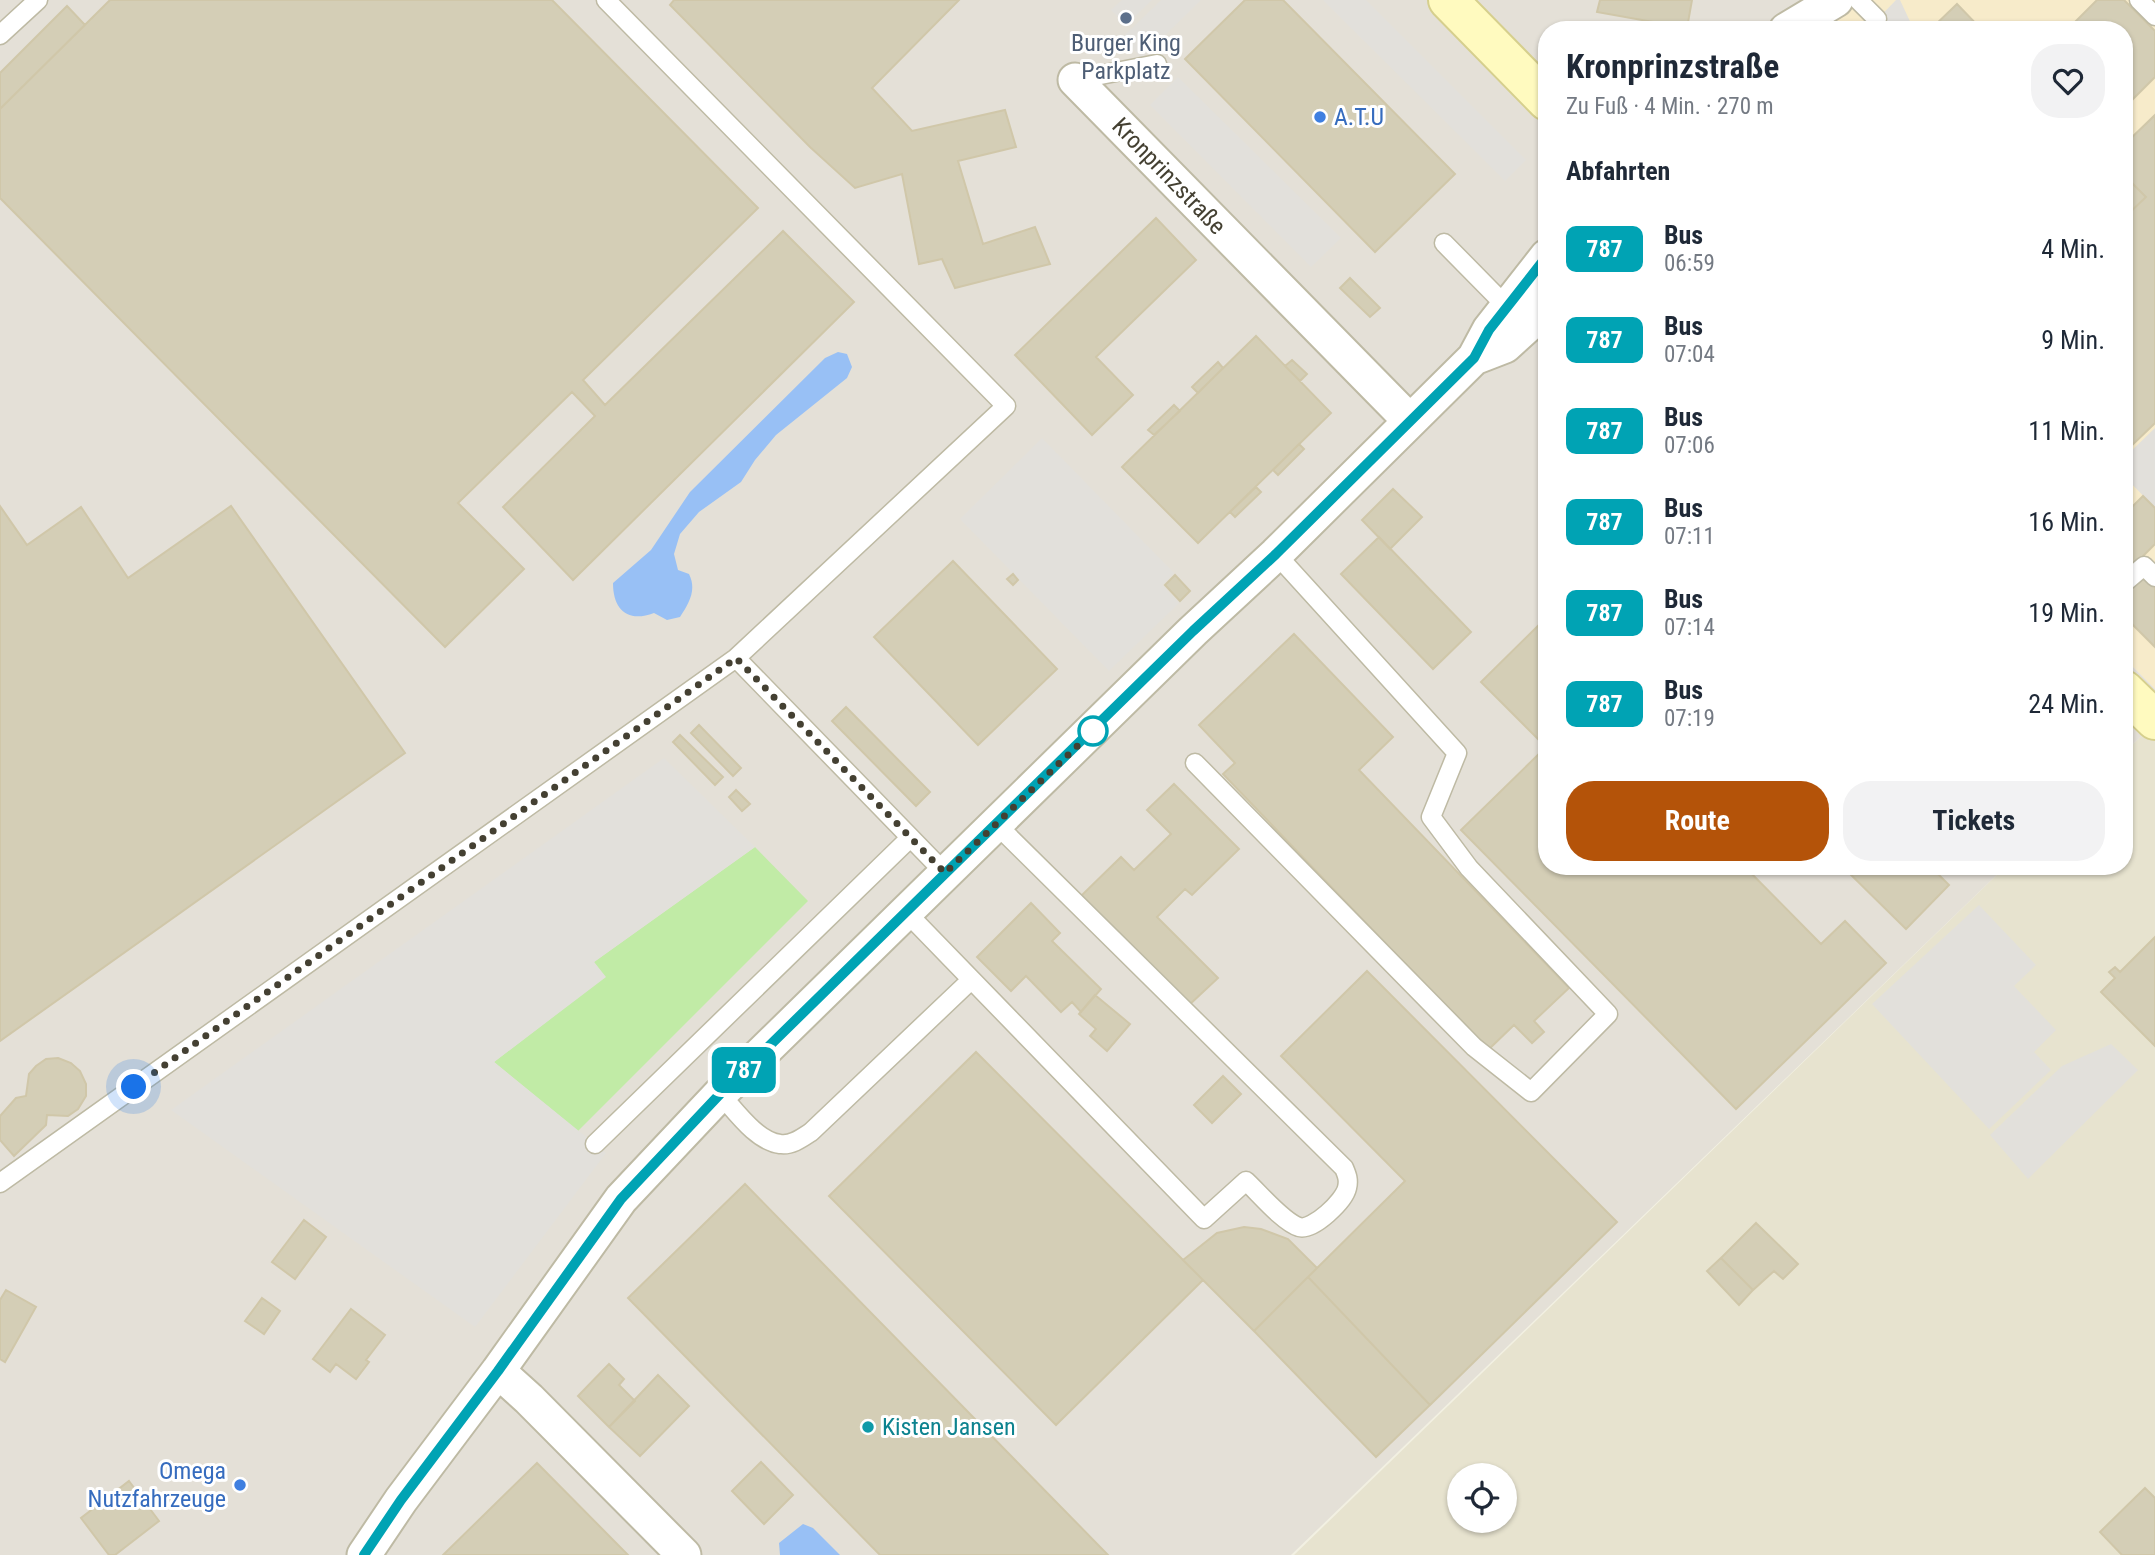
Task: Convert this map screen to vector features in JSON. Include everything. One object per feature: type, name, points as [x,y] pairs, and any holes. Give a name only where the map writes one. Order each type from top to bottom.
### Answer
[{"type":"main road","points":[[1448,0],[1538,92]]},
{"type":"main road","points":[[2133,699],[2155,720]]},
{"type":"street","points":[[1801,21],[1836,0]]},
{"type":"street","points":[[1829,21],[1844,0]]},
{"type":"street","name":"Kronprinzstraße","points":[[1075,80],[1410,421]]},
{"type":"street","points":[[364,1555],[401,1500],[498,1371],[621,1199],[720,1094],[1474,358],[1489,330],[1538,268]]},
{"type":"street","points":[[1474,358],[1505,346],[1538,315]]},
{"type":"street","points":[[498,1371],[684,1555]]},
{"type":"lane","points":[[0,35],[38,0]]},
{"type":"lane","points":[[0,1183],[736,658],[1006,406],[606,0]]},
{"type":"lane","points":[[1858,0],[1877,19]]},
{"type":"lane","points":[[2139,0],[2155,16]]},
{"type":"lane","points":[[1075,80],[1157,64]]},
{"type":"lane","points":[[1444,243],[1508,308]]},
{"type":"lane","points":[[1195,763],[1474,1047],[1531,1092],[1608,1014],[1469,868],[1431,817],[1457,753],[1276,554]]},
{"type":"lane","points":[[2133,575],[2144,566],[2155,578]]},
{"type":"lane","points":[[736,658],[945,873]]},
{"type":"lane","points":[[906,912],[1205,1219],[1246,1181],[1290,1222],[1305,1227],[1317,1224],[1345,1194],[1348,1175],[1344,1168],[996,825]]},
{"type":"lane","points":[[595,1144],[910,838]]},
{"type":"lane","points":[[720,1094],[768,1141],[781,1145],[795,1142],[811,1132],[971,980]]},
{"type":"shaded area","points":[[0,0],[1852,0],[1829,21],[1538,21],[1538,875],[1997,875],[1291,1555],[0,1555]]},
{"type":"shaded area","name":"Burger King Parkplatz","points":[[1122,0],[1152,0],[1126,25],[1111,10]]},
{"type":"shaded area","points":[[1161,0],[1201,0],[1142,58],[1122,38]]},
{"type":"shaded area","points":[[1323,0],[1366,0],[1526,160],[1505,181]]},
{"type":"shaded area","points":[[1852,0],[2155,0],[2155,689],[2133,667],[2133,21],[1829,21]]},
{"type":"shaded area","points":[[1896,0],[1900,0],[1910,21],[1876,21]]},
{"type":"shaded area","points":[[1178,77],[1341,238],[1311,267],[1150,105]]},
{"type":"shaded area","points":[[2155,428],[2155,508],[2133,485],[2133,449]]},
{"type":"shaded area","points":[[1042,438],[1174,573],[1162,585],[1179,603],[1109,671],[960,519]]},
{"type":"shaded area","points":[[2133,667],[2155,689],[2155,723],[2133,744]]},
{"type":"shaded area","points":[[2155,723],[2155,1555],[1294,1555],[1997,875],[2133,875],[2133,744]]},
{"type":"shaded area","points":[[664,758],[755,847],[594,962],[606,977],[494,1062],[606,1153],[475,1327],[171,1110]]},
{"type":"shaded area","points":[[1979,905],[2036,965],[2014,986],[2056,1030],[2034,1052],[2051,1070],[1989,1129],[1872,1004]]},
{"type":"shaded area","points":[[2111,1044],[2138,1070],[2028,1179],[1990,1135],[2062,1066]]},
{"type":"green space","points":[[755,847],[808,901],[578,1131],[494,1062],[605,977],[594,962]]},
{"type":"water","points":[[838,352],[847,354],[852,367],[847,378],[776,435],[741,482],[699,512],[680,534],[674,554],[678,570],[689,574],[692,591],[680,617],[667,620],[654,613],[637,616],[624,612],[616,600],[613,583],[651,550],[690,492],[825,358]]},
{"type":"water","points":[[803,1524],[813,1528],[840,1555],[780,1555],[779,1543]]},
{"type":"building","points":[[110,0],[552,0],[758,208],[583,380],[605,405],[783,231],[854,302],[573,580],[503,507],[595,416],[572,392],[458,503],[524,569],[445,647],[0,198],[0,109]]},
{"type":"building","points":[[674,0],[959,0],[872,88],[912,131],[1005,110],[1016,147],[958,161],[983,244],[1035,227],[1050,264],[955,288],[942,259],[919,264],[902,174],[855,188],[810,147],[670,5]]},
{"type":"building","name":"A.T.U","points":[[1245,0],[1283,0],[1455,174],[1375,252],[1185,59]]},
{"type":"building","points":[[1600,0],[1692,0],[1688,21],[1648,21],[1597,12]]},
{"type":"building","points":[[2097,0],[2124,0],[2155,31],[2155,77],[2133,99],[2133,21],[2076,21]]},
{"type":"building","points":[[1957,4],[1973,21],[1939,21]]},
{"type":"building","points":[[67,6],[85,25],[0,109],[0,73]]},
{"type":"building","points":[[2155,115],[2155,423],[2133,444],[2133,209],[2146,197],[2133,184],[2133,136]]},
{"type":"building","points":[[2133,184],[2146,197],[2133,209]]},
{"type":"building","points":[[1156,218],[1196,260],[1096,357],[1133,395],[1092,435],[1015,355]]},
{"type":"building","points":[[1350,278],[1380,308],[1370,317],[1340,288]]},
{"type":"building","points":[[1256,336],[1331,413],[1198,543],[1122,467]]},
{"type":"building","points":[[1292,360],[1307,374],[1300,381],[1285,366]]},
{"type":"building","points":[[1218,362],[1223,368],[1198,393],[1192,387]]},
{"type":"building","points":[[1174,405],[1180,411],[1154,435],[1148,430]]},
{"type":"building","points":[[1299,444],[1304,449],[1278,475],[1273,470]]},
{"type":"building","points":[[1256,487],[1261,492],[1235,517],[1230,512]]},
{"type":"building","points":[[1393,489],[1422,517],[1390,549],[1362,520]]},
{"type":"building","points":[[2143,496],[2155,508],[2155,544],[2133,566],[2133,506]]},
{"type":"building","points":[[0,506],[27,545],[81,507],[128,578],[231,506],[405,753],[0,1041]]},
{"type":"building","points":[[1379,537],[1471,632],[1433,669],[1341,574]]},
{"type":"building","points":[[953,561],[1057,669],[978,745],[874,637]]},
{"type":"building","points":[[2155,563],[2155,647],[2133,625],[2133,584]]},
{"type":"building","points":[[1013,574],[1018,580],[1013,585],[1007,579]]},
{"type":"building","points":[[1175,575],[1190,591],[1180,601],[1165,585]]},
{"type":"building","points":[[1538,626],[1538,739],[1481,682]]},
{"type":"building","points":[[1294,634],[1393,737],[1359,770],[1569,988],[1534,1021],[1544,1032],[1532,1043],[1514,1025],[1488,1050],[1223,774],[1235,763],[1199,725]]},
{"type":"building","points":[[846,707],[930,792],[916,806],[832,721]]},
{"type":"building","points":[[699,725],[741,768],[733,776],[691,733]]},
{"type":"building","points":[[680,735],[723,777],[715,785],[673,742]]},
{"type":"building","points":[[1538,755],[1538,875],[1753,875],[1821,944],[1845,921],[1886,963],[1736,1109],[1461,830]]},
{"type":"building","points":[[1174,784],[1239,849],[1192,895],[1185,889],[1157,917],[1218,978],[1189,1005],[1081,896],[1121,857],[1134,870],[1171,834],[1147,810]]},
{"type":"building","points":[[736,790],[750,804],[742,811],[729,797]]},
{"type":"building","points":[[1851,875],[1939,875],[1949,885],[1906,929]]},
{"type":"building","points":[[1031,903],[1060,933],[1052,941],[1101,989],[1081,1012],[1072,1002],[1061,1012],[1026,976],[1011,991],[977,957]]},
{"type":"building","points":[[2155,937],[2155,1046],[2101,992],[2115,978],[2109,972],[2115,967],[2120,972]]},
{"type":"building","points":[[1367,971],[1617,1222],[1430,1405],[1308,1277],[1405,1181],[1281,1056]]},
{"type":"building","points":[[1095,995],[1130,1024],[1107,1051],[1090,1036],[1096,1029],[1079,1014]]},
{"type":"building","points":[[976,1052],[1203,1280],[1056,1425],[829,1196]]},
{"type":"building","points":[[58,1058],[71,1063],[80,1071],[86,1084],[86,1096],[78,1109],[68,1116],[47,1115],[46,1125],[14,1156],[0,1140],[0,1116],[16,1098],[26,1096],[29,1074],[36,1066],[46,1059]]},
{"type":"building","points":[[1223,1076],[1241,1094],[1212,1123],[1194,1105]]},
{"type":"building","name":"Kisten Jansen","points":[[745,1184],[1108,1555],[880,1555],[628,1298]]},
{"type":"building","points":[[304,1220],[326,1237],[295,1279],[272,1262]]},
{"type":"building","points":[[1756,1223],[1798,1264],[1783,1279],[1774,1271],[1753,1290],[1721,1258]]},
{"type":"building","points":[[1244,1227],[1261,1229],[1288,1239],[1317,1268],[1254,1331],[1183,1260],[1217,1233]]},
{"type":"building","points":[[1721,1258],[1753,1290],[1739,1305],[1707,1271]]},
{"type":"building","points":[[1308,1277],[1430,1405],[1376,1457],[1254,1331]]},
{"type":"building","points":[[6,1290],[36,1307],[5,1362],[0,1359],[0,1300]]},
{"type":"building","points":[[262,1298],[280,1311],[264,1334],[245,1321]]},
{"type":"building","points":[[351,1309],[385,1335],[366,1360],[369,1362],[356,1379],[336,1364],[330,1372],[313,1359]]},
{"type":"building","points":[[609,1364],[624,1379],[619,1385],[635,1401],[609,1427],[578,1396]]},
{"type":"building","points":[[658,1375],[689,1406],[640,1456],[609,1427]]},
{"type":"building","points":[[761,1462],[793,1495],[764,1524],[732,1491]]},
{"type":"building","points":[[537,1463],[628,1555],[443,1555]]},
{"type":"building","points":[[129,1481],[159,1521],[115,1555],[109,1555],[81,1518]]},
{"type":"building","points":[[2145,1488],[2155,1498],[2155,1555],[2122,1555],[2100,1532]]},
{"type":"bus line","name":"787","points":[[364,1555],[401,1500],[498,1371],[621,1199],[720,1094],[1474,358],[1489,330],[1538,268]]},
{"type":"place","name":"Burger King Parkplatz","points":[[1126,18]]},
{"type":"place","name":"A.T.U","points":[[1320,117]]},
{"type":"place","name":"Kisten Jansen","points":[[868,1427]]},
{"type":"place","name":"Omega Nutzfahrzeuge","points":[[240,1485]]},
{"type":"route","points":[[134,1087],[736,658],[945,873],[1095,729],[1093,731]]}]
